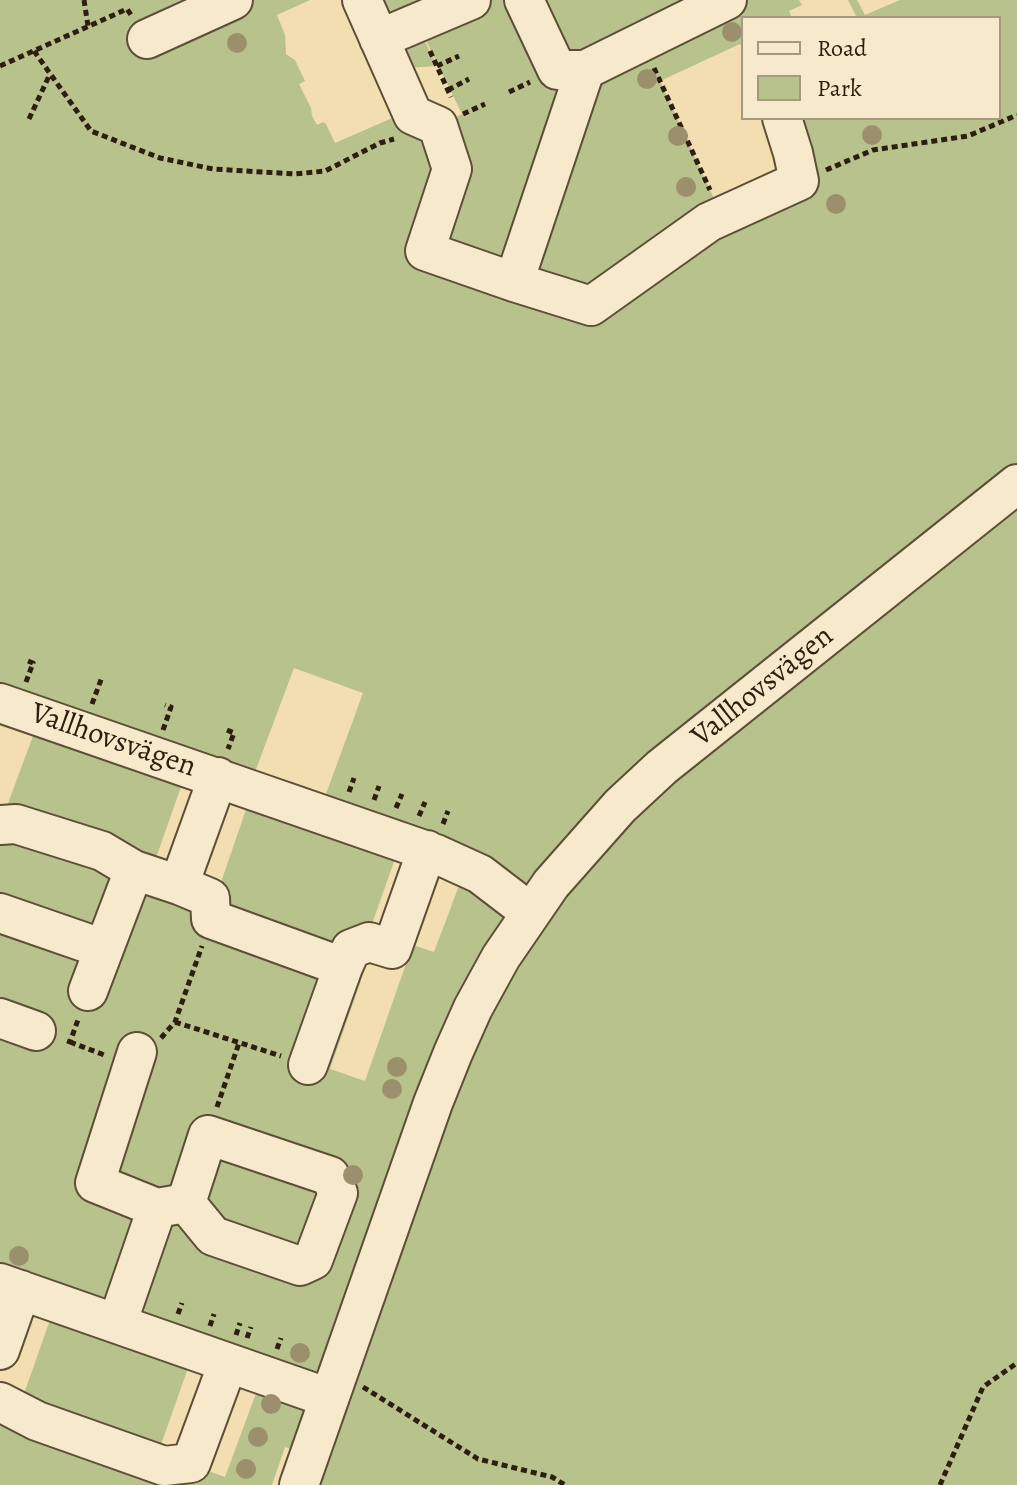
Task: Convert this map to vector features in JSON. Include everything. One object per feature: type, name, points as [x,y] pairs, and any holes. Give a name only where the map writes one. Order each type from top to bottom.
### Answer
[{"type":"street","points":[[147,39],[233,0]]},
{"type":"street","points":[[362,0],[413,115],[446,114],[452,169],[425,251],[591,306],[709,222],[799,181],[783,120]]},
{"type":"street","points":[[379,39],[471,0]]},
{"type":"street","points":[[524,0],[557,70],[585,70],[730,0],[741,22]]},
{"type":"street","points":[[514,282],[585,70]]},
{"type":"street","name":"Vallhovsvägen","points":[[299,1485],[453,1053],[501,957],[551,884],[620,806],[662,767],[1017,484]]},
{"type":"street","name":"Vallhovsvägen","points":[[7,702],[427,850],[480,874],[531,913]]},
{"type":"street","points":[[179,885],[218,777]]},
{"type":"street","points":[[0,825],[16,824],[102,851],[134,870],[210,898],[211,919],[343,967]]},
{"type":"street","points":[[308,1065],[351,949],[369,942],[392,949],[427,850]]},
{"type":"street","points":[[88,991],[134,870]]},
{"type":"street","points":[[0,913],[104,949]]},
{"type":"street","points":[[0,1018],[36,1031]]},
{"type":"street","points":[[117,1324],[171,1206],[208,1135],[330,1176],[338,1193],[313,1260],[300,1266],[213,1236],[171,1206],[95,1183],[137,1052]]},
{"type":"street","points":[[0,1350],[11,1287],[228,1363],[334,1385]]},
{"type":"street","points":[[0,1402],[160,1475],[191,1463],[228,1363]]},
{"type":"path","points":[[84,0],[88,26]]},
{"type":"path","points":[[0,66],[127,9],[147,39]]},
{"type":"path","points":[[34,51],[91,131],[160,158],[213,169],[295,174],[325,171],[446,114],[448,90],[416,24]]},
{"type":"path","points":[[642,42],[722,216]]},
{"type":"path","points":[[437,66],[459,56]]},
{"type":"path","points":[[29,119],[50,73]]},
{"type":"path","points":[[448,90],[469,79]]},
{"type":"path","points":[[799,181],[873,150],[968,136],[1017,115]]},
{"type":"path","points":[[380,143],[383,150]]},
{"type":"path","points":[[7,702],[33,663],[28,661]]},
{"type":"path","points":[[90,709],[102,677]]},
{"type":"path","points":[[161,734],[171,707],[165,705]]},
{"type":"path","points":[[137,1052],[161,1038],[175,1022],[211,919]]},
{"type":"path","points":[[175,1022],[308,1065]]},
{"type":"path","points":[[208,1135],[239,1043]]},
{"type":"path","points":[[940,1485],[983,1387],[1017,1363]]},
{"type":"path","points":[[334,1385],[478,1459],[552,1477],[565,1485]]},
{"type":"green space","points":[[0,0],[310,0],[277,15],[285,35],[286,54],[295,60],[305,81],[299,84],[312,116],[317,125],[326,124],[335,143],[397,116],[438,126],[462,114],[418,24],[437,66],[393,69],[362,0],[799,0],[802,5],[789,11],[791,16],[741,16],[741,46],[660,81],[722,216],[799,181],[783,120],[1001,120],[1001,16],[856,16],[848,0],[857,0],[865,15],[900,0],[1017,0],[1017,1485],[299,1485],[309,1455],[285,1447],[272,1485],[184,1485],[170,1480],[168,1485],[0,1485],[0,1402],[21,1402],[56,1303],[0,1283],[0,825],[40,717],[0,703]],"holes":[[[294,668],[363,693],[326,794],[290,781],[282,800],[253,789],[217,894],[150,875],[188,767],[249,788]],[[401,842],[466,867],[434,952],[395,939],[368,935]],[[371,952],[406,964],[365,1081],[330,1069]],[[194,1351],[258,1388],[225,1477],[158,1453]]]}]
